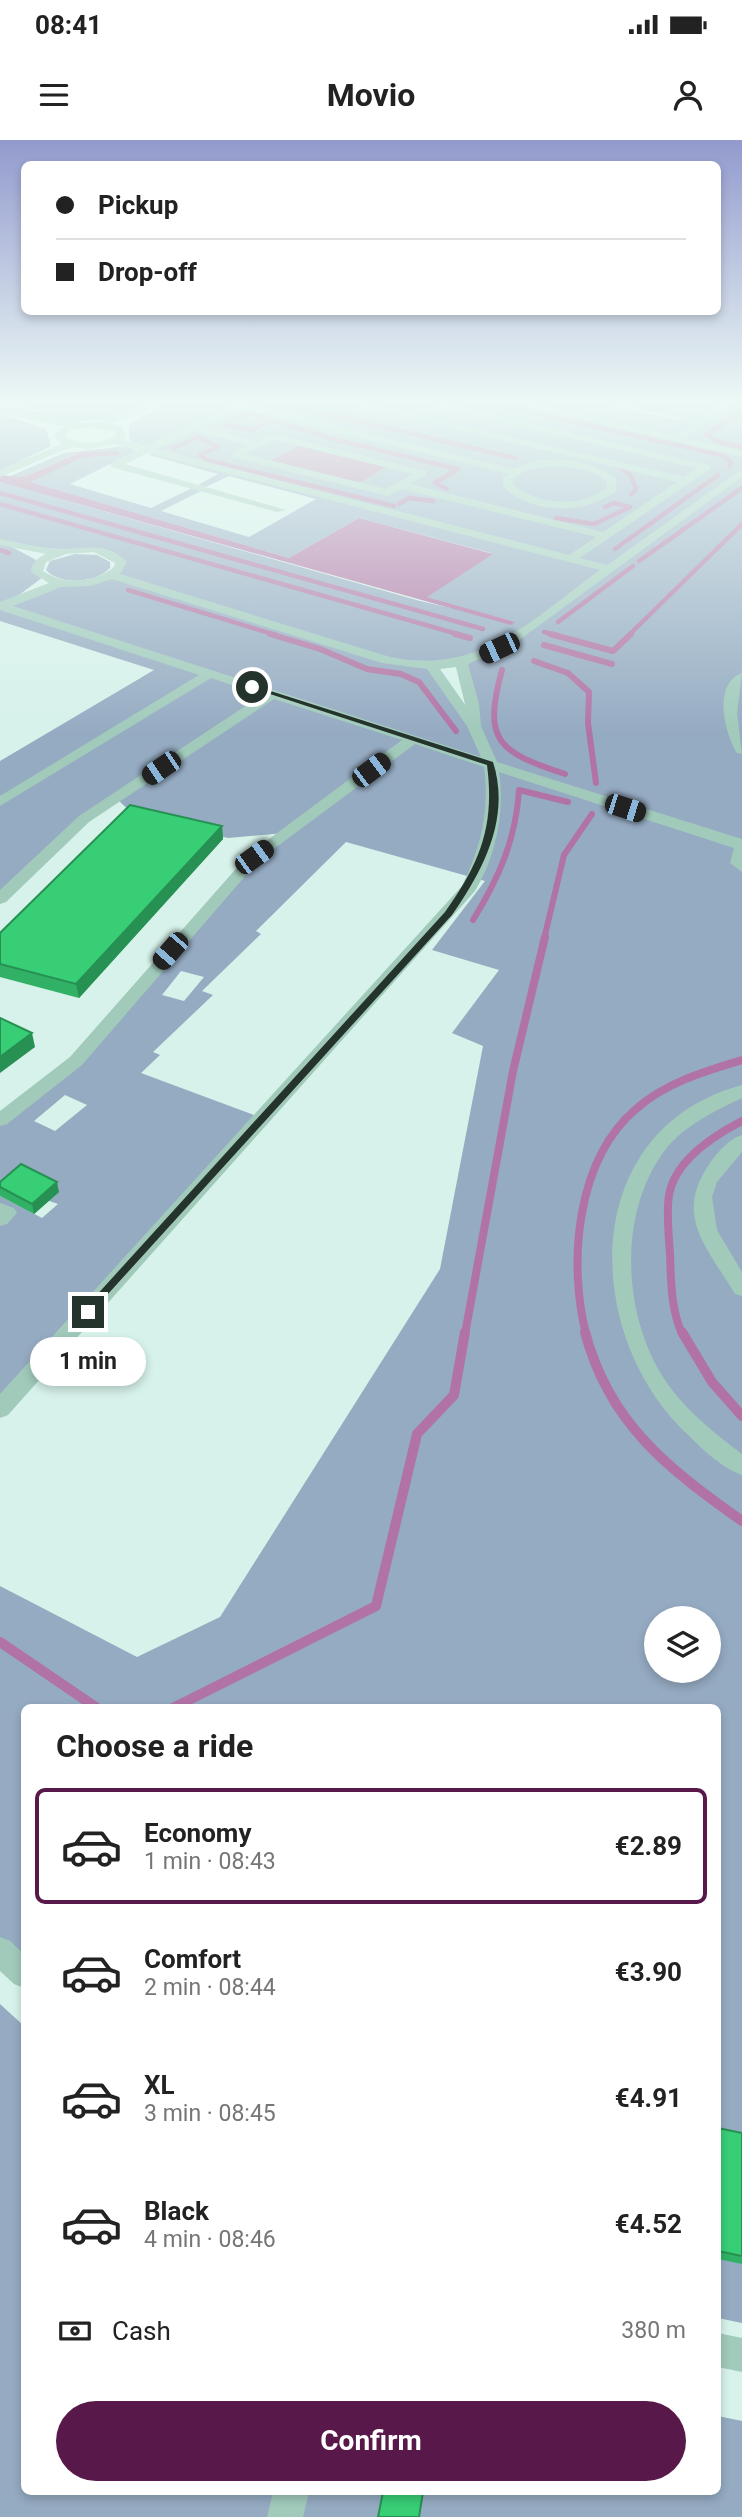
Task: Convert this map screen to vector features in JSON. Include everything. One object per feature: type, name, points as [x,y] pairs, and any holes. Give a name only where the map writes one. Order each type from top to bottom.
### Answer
[{"type":"lane","points":[[390,512],[609,569]]},
{"type":"lane","points":[[429,522],[445,512]]},
{"type":"lane","points":[[507,512],[605,536]]},
{"type":"lane","points":[[571,559],[640,512]]},
{"type":"lane","points":[[111,575],[387,660],[432,666],[461,663],[499,648],[687,512]]},
{"type":"lane","points":[[4,543],[58,553]]},
{"type":"lane","points":[[4,543],[40,562]]},
{"type":"lane","points":[[1,606],[60,583],[91,582],[111,575],[120,568],[121,562],[107,552],[79,549],[58,553],[40,562],[37,572],[60,583]]},
{"type":"lane","points":[[15,599],[43,577]]},
{"type":"lane","points":[[1,606],[741,844],[738,863],[742,867]]},
{"type":"lane","points":[[461,663],[472,704],[474,727]]},
{"type":"lane","points":[[0,1409],[468,888],[484,858],[493,825],[495,799],[490,764],[474,727],[451,701],[432,666]]},
{"type":"lane","points":[[0,802],[209,674]]},
{"type":"lane","points":[[742,677],[737,682],[732,699],[732,733],[742,750]]},
{"type":"lane","points":[[0,899],[84,819],[274,694]]},
{"type":"lane","points":[[0,1120],[76,1061],[254,857],[413,739]]},
{"type":"lane","points":[[742,1091],[694,1115],[664,1139],[644,1165],[632,1195],[621,1274],[633,1333],[657,1385],[684,1417],[742,1466]]},
{"type":"lane","points":[[742,1141],[718,1167],[701,1193],[699,1211],[742,1289]]},
{"type":"lane","points":[[0,1210],[7,1213],[0,1219]]},
{"type":"lane","points":[[0,1951],[21,1971]]},
{"type":"lane","points":[[721,2351],[742,2355]]},
{"type":"lane","points":[[285,2517],[290,2495]]},
{"type":"shaded area","points":[[0,512],[106,512],[420,601],[514,622],[426,597],[491,553],[359,518],[289,558],[131,512],[164,512],[249,537],[293,512],[742,512],[742,2323],[721,2319],[721,1704],[21,1704],[21,1971],[0,1951],[0,1586],[137,1657],[220,1617],[440,1269],[483,1046],[452,1033],[499,970],[432,950],[485,881],[346,842],[256,931],[261,934],[202,991],[213,995],[153,1052],[160,1055],[141,1073],[254,1115],[0,1409],[0,1196],[42,1218],[58,1204],[0,1184],[0,1120],[76,1061],[238,872],[285,833],[228,838],[136,817],[116,798],[0,899],[0,761],[154,670],[0,621]],"holes":[[[10,546],[107,552],[120,568],[91,582],[60,583],[15,598],[43,577],[40,562]],[[461,663],[474,726],[433,666]],[[181,971],[204,977],[184,1001],[162,995]],[[65,1095],[87,1105],[55,1131],[34,1121]]]},
{"type":"shaded area","points":[[107,512],[132,512],[289,558],[359,518],[493,554],[427,597],[515,622],[511,625]]},
{"type":"shaded area","points":[[75,554],[97,555],[110,562],[110,568],[96,577],[78,581],[60,579],[46,570],[50,561]]},
{"type":"shaded area","points":[[0,2004],[21,2023],[21,2495],[721,2495],[721,2417],[742,2421],[742,2517],[0,2517]]},
{"type":"building","points":[[130,805],[222,826],[76,984],[0,964],[0,933]]},
{"type":"building","points":[[0,1018],[32,1033],[0,1057]]},
{"type":"building","points":[[21,1164],[57,1182],[32,1204],[0,1187],[0,1182]]},
{"type":"building","points":[[721,2129],[742,2133],[742,2256],[721,2252]]},
{"type":"building","points":[[382,2495],[423,2495],[419,2517],[378,2517]]},
{"type":"waterway","points":[[28,512],[461,635]]},
{"type":"waterway","points":[[67,512],[483,629]]},
{"type":"waterway","points":[[556,518],[594,524],[620,512]]},
{"type":"waterway","points":[[615,549],[667,512]]},
{"type":"waterway","points":[[639,561],[708,512]]},
{"type":"waterway","points":[[629,635],[742,524]]},
{"type":"waterway","points":[[0,550],[9,553]]},
{"type":"waterway","points":[[558,622],[633,566]]},
{"type":"waterway","points":[[128,590],[276,635]]},
{"type":"waterway","points":[[544,632],[557,635]]},
{"type":"waterway","points":[[270,634],[320,649],[367,669],[401,674],[419,682],[456,731]]},
{"type":"waterway","points":[[455,634],[470,638]]},
{"type":"waterway","points":[[550,634],[613,651],[631,634]]},
{"type":"waterway","points":[[544,645],[612,664]]},
{"type":"waterway","points":[[534,661],[568,673],[589,692],[588,723],[596,783]]},
{"type":"waterway","points":[[502,670],[494,714],[501,741],[524,759],[565,774]]},
{"type":"waterway","points":[[473,920],[505,858],[514,825],[519,790],[568,802]]},
{"type":"waterway","points":[[544,939],[564,855],[592,814]]},
{"type":"waterway","points":[[465,1334],[513,1071],[545,937]]},
{"type":"waterway","points":[[586,1334],[578,1276],[578,1245],[589,1184],[600,1156],[616,1130],[647,1100],[686,1079],[742,1060]]},
{"type":"waterway","points":[[682,1334],[672,1295],[669,1195],[673,1182],[687,1160],[719,1134],[742,1121]]},
{"type":"waterway","points":[[181,1704],[376,1606],[417,1434],[454,1395],[465,1332]]},
{"type":"waterway","points":[[585,1332],[609,1393],[626,1419],[667,1463],[742,1521]]},
{"type":"waterway","points":[[682,1332],[712,1382],[742,1416]]},
{"type":"waterway","points":[[0,1642],[91,1704]]},
{"type":"route","points":[[88,1312],[449,913],[468,888],[484,858],[493,825],[495,799],[490,764],[252,687]]}]
